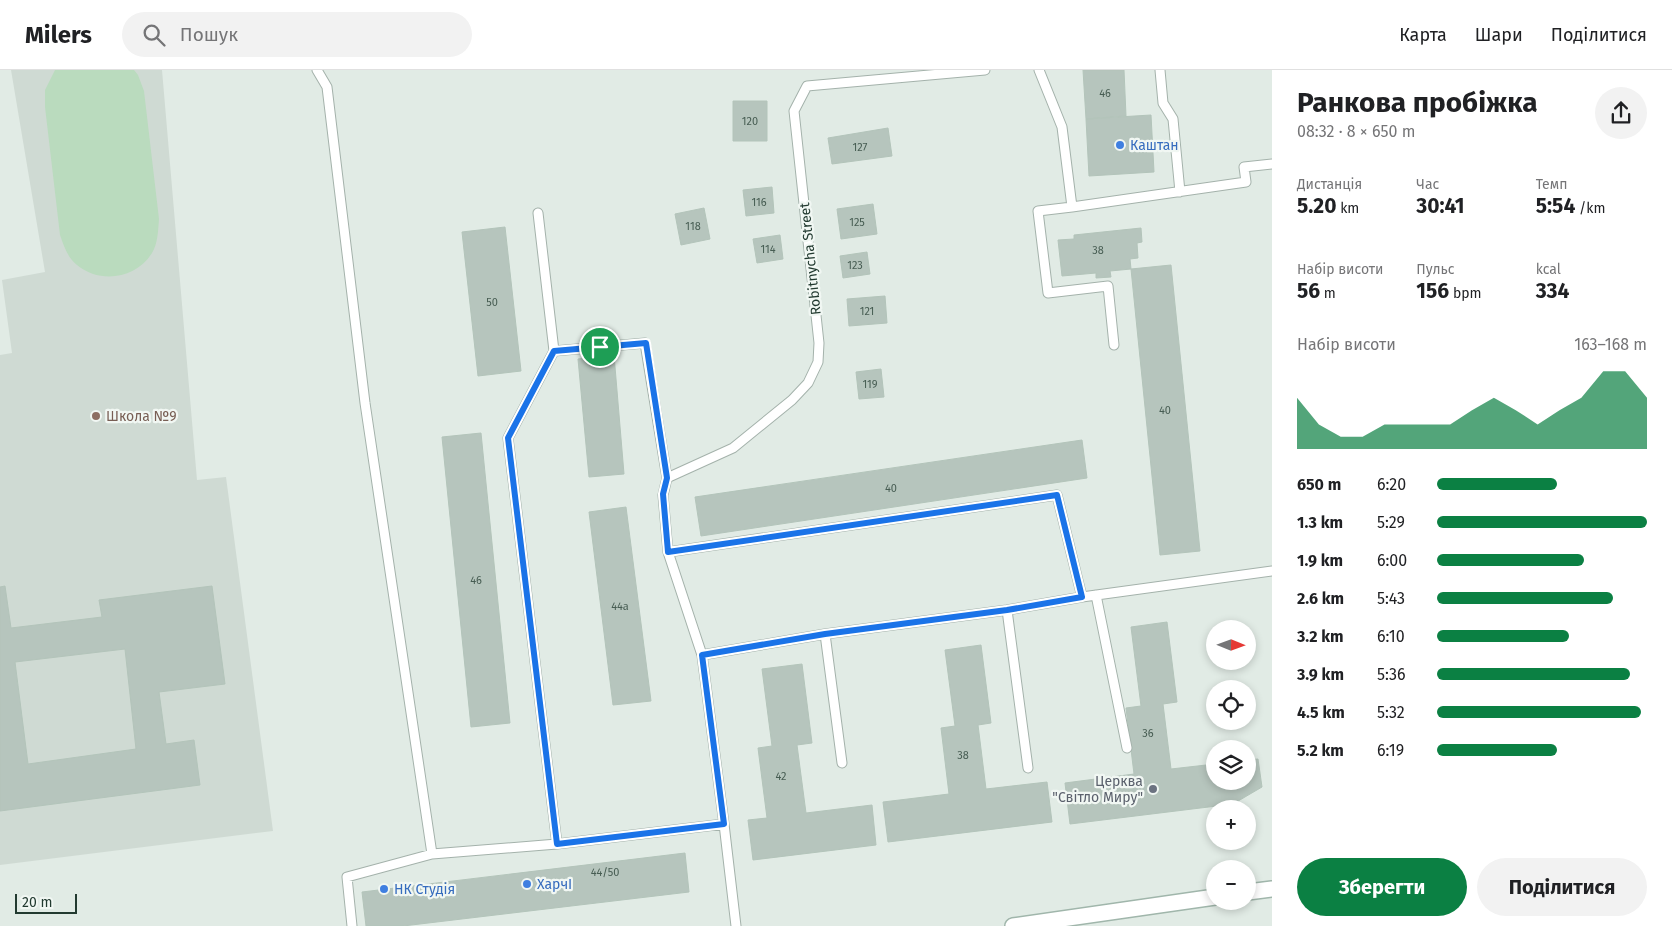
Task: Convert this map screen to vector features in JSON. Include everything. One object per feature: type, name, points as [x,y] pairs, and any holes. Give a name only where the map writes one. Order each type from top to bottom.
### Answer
[{"type":"street","points":[[1256,891],[1272,889]]},
{"type":"street","points":[[1013,926],[1206,898]]},
{"type":"lane","points":[[318,70],[327,87],[365,403],[432,854]]},
{"type":"lane","name":"Robitnycha Street","points":[[667,478],[733,448],[792,400],[808,383],[818,362],[820,343],[794,111],[807,86],[985,70]]},
{"type":"lane","points":[[1039,70],[1062,127],[1072,207]]},
{"type":"lane","points":[[1160,70],[1163,103],[1173,119],[1180,192]]},
{"type":"lane","points":[[1114,345],[1108,286],[1048,293],[1038,211],[1246,182],[1244,168],[1272,164]]},
{"type":"lane","points":[[538,213],[554,351],[508,438],[557,844]]},
{"type":"lane","points":[[554,351],[646,343],[667,478],[663,494],[668,552],[702,655],[736,926]]},
{"type":"lane","points":[[668,552],[1057,495],[1082,597]]},
{"type":"lane","points":[[702,655],[825,634],[1007,610],[1082,597],[1272,571]]},
{"type":"lane","points":[[1096,595],[1127,748]]},
{"type":"lane","points":[[1007,610],[1028,768]]},
{"type":"lane","points":[[825,634],[842,763]]},
{"type":"lane","points":[[352,926],[347,877],[432,854],[557,844],[724,824]]},
{"type":"shaded area","name":"Школа №9","points":[[11,70],[162,70],[197,480],[226,477],[273,831],[0,865],[0,355],[12,353],[2,280],[45,272]]},
{"type":"green space","points":[[55,70],[134,70],[144,91],[159,219],[158,232],[152,253],[137,269],[127,273],[107,276],[96,275],[86,271],[71,258],[60,235],[45,107],[45,90]]},
{"type":"building","points":[[1083,70],[1124,70],[1126,116],[1086,119]]},
{"type":"building","points":[[733,101],[767,101],[767,141],[733,141]]},
{"type":"building","name":"Каштан","points":[[1151,115],[1154,172],[1089,176],[1086,119]]},
{"type":"building","points":[[888,128],[892,156],[832,164],[828,138]]},
{"type":"building","points":[[772,187],[774,213],[746,216],[743,190]]},
{"type":"building","points":[[873,204],[877,234],[841,239],[837,209]]},
{"type":"building","points":[[704,208],[710,239],[681,245],[675,214]]},
{"type":"building","points":[[505,227],[521,371],[478,376],[462,232]]},
{"type":"building","points":[[1141,228],[1142,242],[1137,243],[1138,258],[1130,259],[1131,269],[1110,271],[1111,277],[1096,278],[1096,273],[1062,276],[1058,240],[1074,239],[1074,235]]},
{"type":"building","points":[[780,235],[783,259],[757,263],[753,239]]},
{"type":"building","points":[[867,252],[870,274],[843,278],[840,256]]},
{"type":"building","points":[[1171,265],[1200,551],[1160,555],[1131,269]]},
{"type":"building","points":[[885,296],[887,323],[849,326],[847,299]]},
{"type":"building","points":[[614,355],[624,474],[589,477],[578,359]]},
{"type":"building","points":[[881,369],[884,397],[859,399],[856,372]]},
{"type":"building","points":[[481,433],[510,723],[471,727],[442,437]]},
{"type":"building","points":[[1082,440],[1087,478],[701,536],[695,497]]},
{"type":"building","points":[[626,507],[651,701],[613,705],[589,512]]},
{"type":"building","points":[[5,586],[11,628],[102,617],[99,600],[212,586],[225,684],[159,692],[166,744],[194,740],[200,785],[0,811],[0,587]],"holes":[[[125,649],[136,749],[28,764],[15,662]]]},
{"type":"building","points":[[1167,622],[1177,702],[1163,704],[1171,769],[1206,765],[1206,790],[1256,790],[1256,759],[1258,759],[1262,787],[1240,800],[1206,800],[1206,807],[1070,824],[1065,783],[1134,774],[1126,708],[1141,706],[1131,627]]},
{"type":"building","points":[[981,645],[991,723],[978,725],[986,789],[1047,782],[1052,822],[888,842],[883,802],[949,794],[941,728],[955,726],[945,650]]},
{"type":"building","points":[[802,664],[812,743],[797,745],[806,813],[872,805],[876,845],[753,860],[748,820],[767,818],[758,748],[772,746],[762,669]]},
{"type":"building","points":[[685,853],[689,892],[403,926],[366,926],[362,892]]},
{"type":"place","name":"Каштан","points":[[1120,145]]},
{"type":"place","name":"Школа №9","points":[[96,416]]},
{"type":"place","name":"Церква \"Світло Миру\"","points":[[1153,789]]},
{"type":"place","name":"ХарчI","points":[[527,884]]},
{"type":"place","name":"НК Студія","points":[[384,889]]},
{"type":"route","points":[[646,343],[667,478],[663,494],[668,552],[1057,495],[1082,597],[1007,610],[825,634],[702,655],[724,824],[557,844],[508,438],[554,351],[600,347],[646,343]]}]
